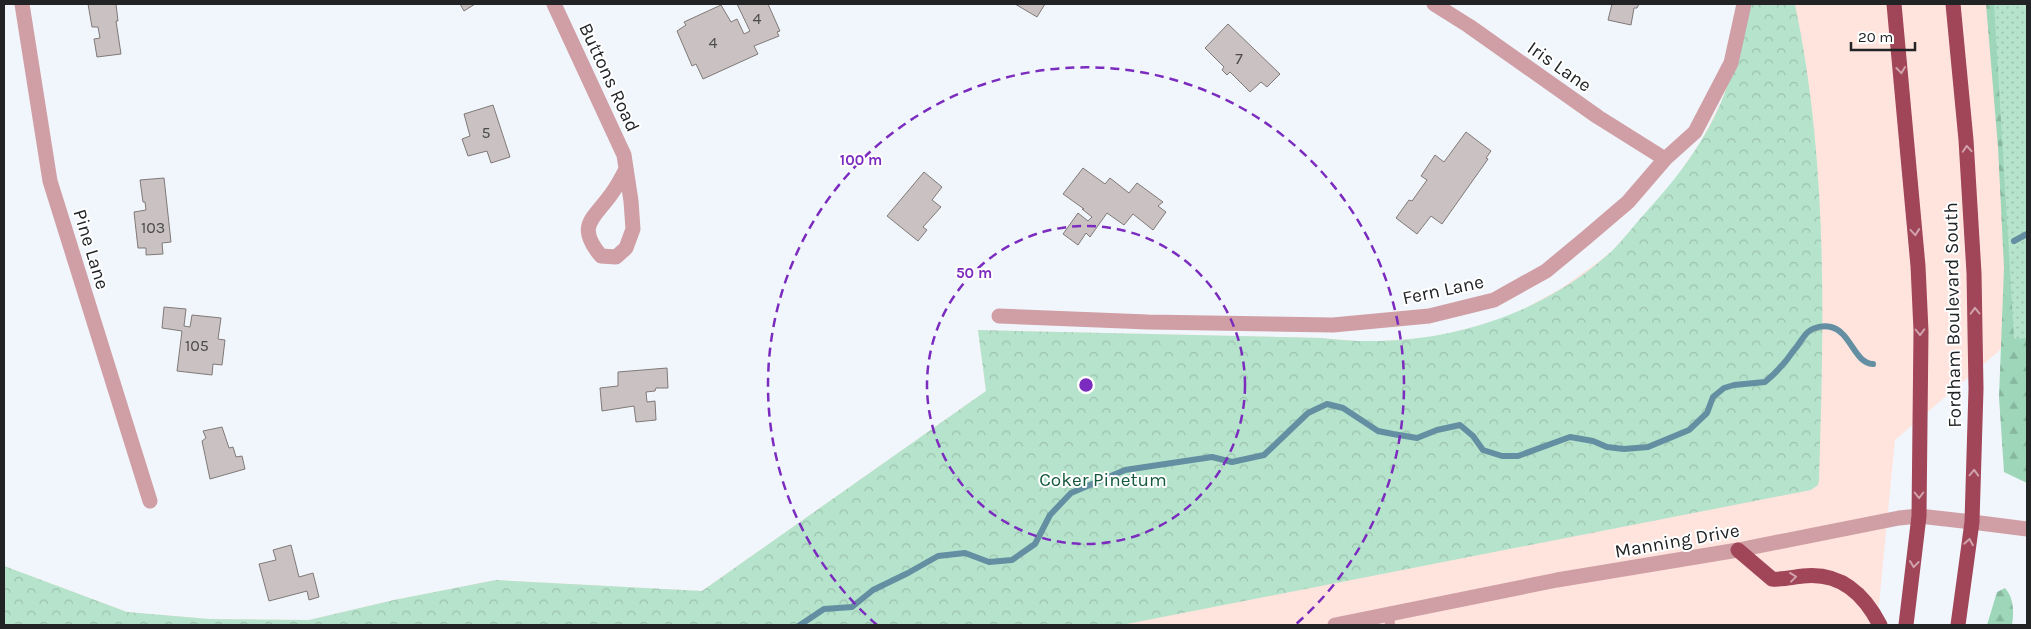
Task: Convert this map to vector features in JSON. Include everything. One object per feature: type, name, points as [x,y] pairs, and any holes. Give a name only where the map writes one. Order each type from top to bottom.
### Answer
[{"type":"highway","name":"Fordham Boulevard South","points":[[1894,4],[1918,266],[1920,331],[1919,516],[1906,625]]},
{"type":"highway","name":"Fordham Boulevard South","points":[[1953,4],[1966,140],[1974,273],[1976,389],[1972,522],[1958,625]]},
{"type":"highway","points":[[1738,550],[1772,579],[1825,576],[1842,581],[1863,598],[1880,625]]},
{"type":"street","name":"Pine Lane","points":[[22,4],[50,181],[150,501]]},
{"type":"street","name":"Buttons Road","points":[[554,4],[624,155],[631,201],[633,229],[626,248],[616,257],[601,256],[590,243],[587,230],[594,214],[612,193],[626,169]]},
{"type":"street","name":"Iris Lane","points":[[1434,4],[1469,26],[1598,117],[1665,159]]},
{"type":"street","name":"Fern Lane","points":[[999,316],[1148,322],[1333,325],[1429,316],[1494,300],[1546,270],[1587,238],[1628,202],[1665,159],[1695,132],[1730,63],[1744,4]]},
{"type":"street","name":"Manning Drive","points":[[1335,625],[1390,620],[1557,580],[1738,550],[1878,522],[1919,516],[2027,529]]},
{"type":"shaded area","name":"Coker Pinetum","points":[[1746,4],[2027,4],[2013,339],[1895,440],[1877,625],[4,625],[4,566],[127,612],[209,619],[309,620],[394,600],[496,580],[702,591],[986,391],[978,330],[1321,338],[1369,342],[1447,334],[1492,322],[1516,313],[1560,289],[1598,262],[1613,250],[1671,185],[1700,143],[1724,96],[1732,69]]},
{"type":"green space","name":"Coker Pinetum","points":[[1746,4],[1795,4],[1806,63],[1818,181],[1822,300],[1819,480],[1818,485],[1811,490],[1122,625],[4,625],[4,566],[127,612],[209,619],[309,620],[394,600],[496,580],[702,591],[986,391],[978,330],[1321,338],[1360,341],[1399,340],[1438,335],[1476,326],[1513,314],[1548,297],[1581,276],[1612,251],[1681,171],[1709,127],[1724,95],[1734,61]]},
{"type":"green space","points":[[1986,4],[2007,4],[2027,52],[2027,483],[2004,472],[1999,397],[2004,268],[1998,147]]},
{"type":"green space","points":[[1994,4],[2027,4],[2027,338],[2014,339]]},
{"type":"green space","points":[[2005,588],[2013,605],[2012,625],[1987,625],[1997,592]]},
{"type":"building","points":[[88,4],[116,4],[118,21],[116,21],[121,54],[97,57],[94,39],[100,38],[98,27],[92,27]]},
{"type":"building","points":[[460,4],[475,4],[464,11]]},
{"type":"building","points":[[737,4],[768,4],[780,31],[777,32],[779,36],[754,46],[758,54],[703,79],[696,64],[692,66],[677,31],[686,25],[684,22],[721,5],[731,22],[737,19],[744,34],[750,31]]},
{"type":"building","points":[[1015,4],[1045,4],[1037,17]]},
{"type":"building","points":[[1612,4],[1639,4],[1637,8],[1634,8],[1631,25],[1608,20]]},
{"type":"building","points":[[1228,24],[1280,74],[1267,87],[1261,82],[1250,92],[1230,72],[1227,75],[1222,70],[1224,67],[1205,48]]},
{"type":"building","points":[[493,105],[510,157],[491,163],[487,151],[468,156],[462,139],[470,136],[464,114]]},
{"type":"building","points":[[1466,132],[1491,151],[1486,158],[1488,159],[1442,224],[1431,216],[1417,234],[1396,218],[1409,200],[1412,201],[1427,180],[1421,176],[1435,155],[1444,162]]},
{"type":"building","points":[[1083,168],[1105,184],[1110,178],[1129,193],[1137,183],[1163,202],[1158,206],[1166,212],[1153,230],[1133,214],[1124,225],[1107,213],[1090,237],[1086,233],[1078,245],[1063,234],[1078,213],[1088,221],[1092,217],[1063,194]]},
{"type":"building","points":[[924,172],[942,187],[932,200],[941,207],[923,227],[927,230],[918,241],[887,216]]},
{"type":"building","points":[[164,178],[171,242],[162,243],[163,254],[146,255],[146,248],[138,248],[134,212],[146,210],[140,180]]},
{"type":"building","points":[[164,307],[186,309],[184,326],[190,327],[192,315],[221,318],[218,339],[225,340],[222,365],[213,364],[212,375],[177,371],[182,331],[162,328]]},
{"type":"building","points":[[667,368],[668,388],[656,388],[655,391],[646,392],[647,402],[655,401],[656,420],[636,422],[634,406],[602,411],[600,388],[618,386],[618,372]]},
{"type":"building","points":[[222,427],[229,448],[233,447],[236,457],[242,456],[245,469],[210,479],[202,441],[206,438],[203,431]]},
{"type":"building","points":[[291,545],[299,577],[313,573],[319,597],[309,600],[307,591],[269,601],[259,564],[276,560],[273,550]]},
{"type":"waterway","points":[[2014,241],[2027,234]]},
{"type":"waterway","points":[[800,625],[824,609],[852,607],[873,590],[938,556],[965,553],[989,562],[1012,560],[1035,544],[1050,515],[1071,493],[1125,470],[1212,457],[1232,462],[1264,455],[1308,413],[1327,404],[1343,408],[1378,431],[1417,438],[1437,430],[1460,425],[1473,436],[1483,450],[1502,456],[1518,456],[1570,437],[1593,441],[1607,447],[1624,449],[1648,447],[1689,430],[1707,413],[1713,397],[1724,388],[1734,385],[1765,382],[1784,363],[1810,330],[1822,326],[1838,330],[1861,358],[1873,364]]}]
